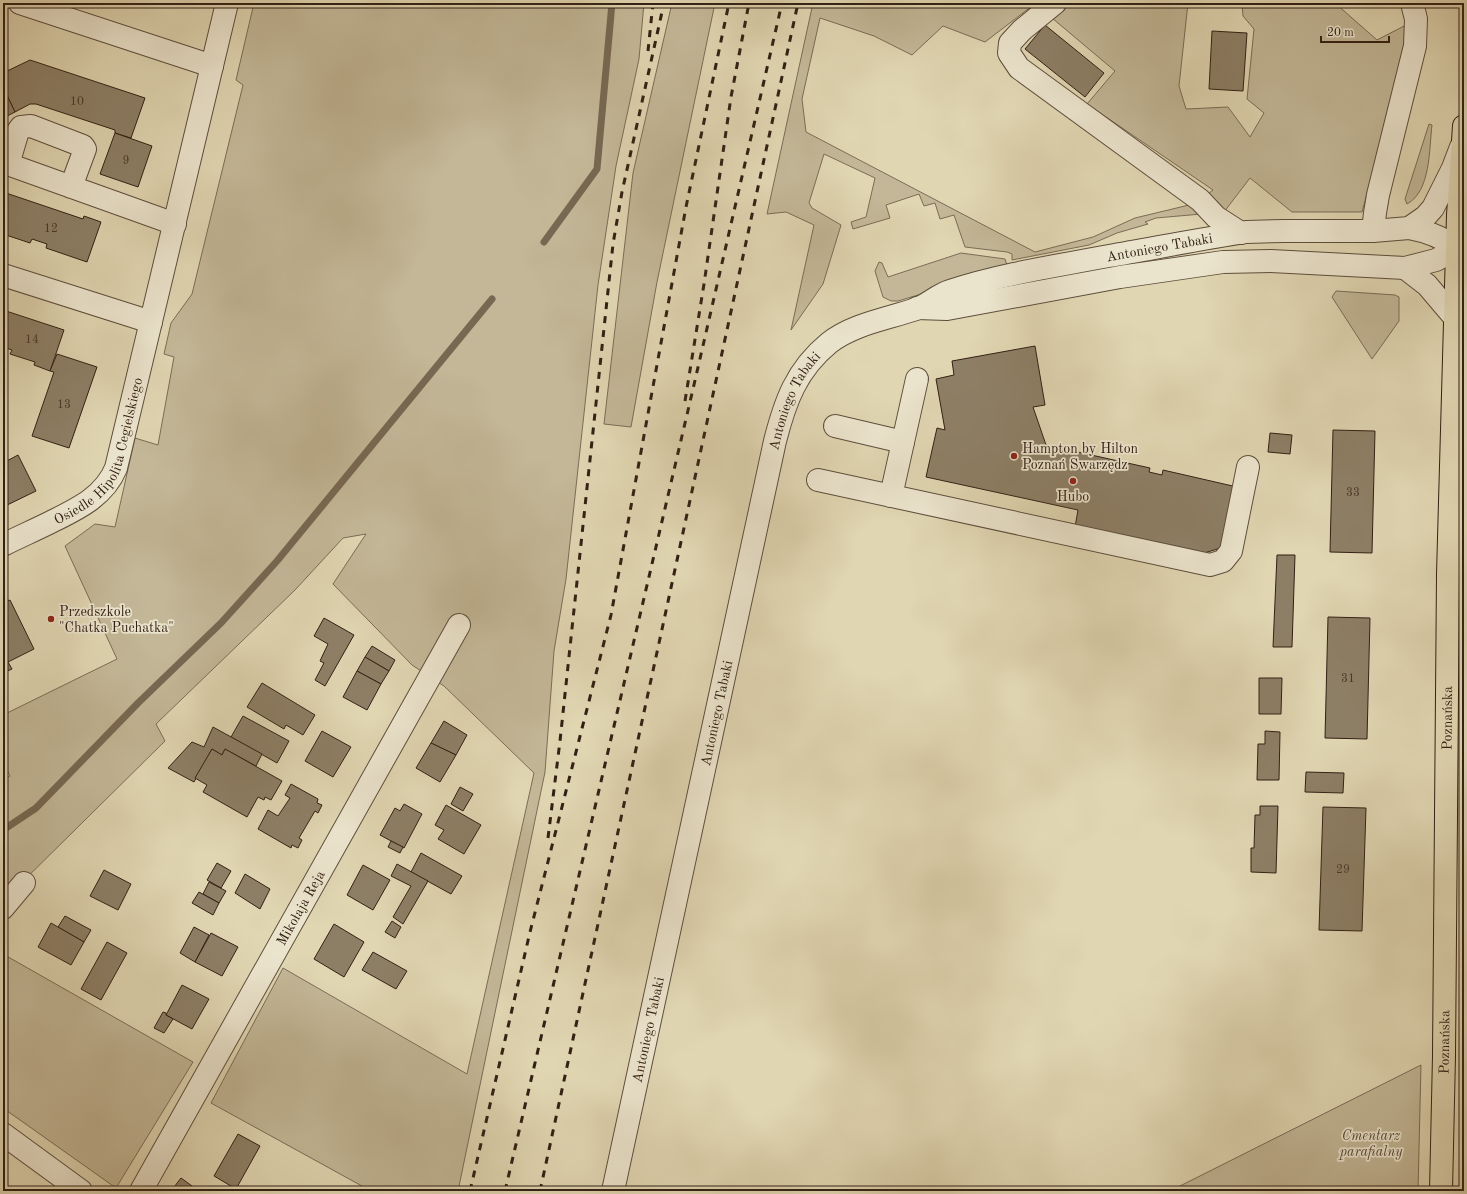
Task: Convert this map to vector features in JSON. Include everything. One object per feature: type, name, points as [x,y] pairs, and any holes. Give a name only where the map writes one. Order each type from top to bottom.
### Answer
[{"type":"main road","name":"Poznańska","points":[[1441,1191],[1444,1040],[1448,574],[1455,318],[1462,250],[1458,214],[1464,138]]},
{"type":"street","points":[[20,3],[212,66]]},
{"type":"street","name":"Osiedle Hipolita Cegielskiego","points":[[3,545],[83,505],[99,493],[112,478],[120,456],[227,3]]},
{"type":"street","points":[[1055,3],[1022,30],[1010,43],[1009,53],[1019,68],[1200,200],[1216,217],[1241,233]]},
{"type":"street","points":[[1373,231],[1374,213],[1378,195],[1415,46],[1416,20],[1412,3]]},
{"type":"street","points":[[1409,228],[1425,217],[1433,208],[1453,168],[1464,138]]},
{"type":"street","points":[[71,187],[175,224]]},
{"type":"street","name":"Antoniego Tabaki","points":[[612,1191],[771,457],[783,412],[793,385],[812,359],[835,339],[852,330],[918,308],[946,292],[1000,277],[1241,233],[1259,231],[1373,231],[1409,228],[1437,236],[1462,250]]},
{"type":"street","name":"Antoniego Tabaki","points":[[918,308],[947,309],[1120,277],[1222,262],[1271,261],[1405,268],[1436,260],[1462,250]]},
{"type":"street","points":[[1405,268],[1427,285],[1455,318]]},
{"type":"street","points":[[3,276],[151,322]]},
{"type":"street","points":[[891,496],[917,378]]},
{"type":"street","points":[[834,426],[903,442]]},
{"type":"street","points":[[818,480],[1210,565],[1223,562],[1231,551],[1248,468]]},
{"type":"street","name":"Mikołaja Reja","points":[[141,1191],[459,625]]},
{"type":"street","points":[[3,908],[24,884]]},
{"type":"street","points":[[3,1134],[81,1191]]},
{"type":"green space","points":[[254,3],[644,3],[639,59],[616,166],[598,285],[566,579],[554,651],[545,772],[458,1191],[371,1191],[211,1103],[283,968],[467,1074],[534,773],[444,686],[412,665],[333,584],[366,534],[343,538],[295,590],[156,724],[165,741],[3,901],[3,780],[10,776],[3,762],[3,715],[117,659],[65,546],[95,524],[115,527],[135,438],[158,445],[174,357],[164,354],[171,323],[192,294],[243,85],[236,80]]},
{"type":"green space","points":[[672,3],[715,3],[657,282],[631,427],[604,424],[633,173]]},
{"type":"green space","points":[[813,3],[1036,3],[985,42],[943,26],[912,55],[874,36],[820,18],[802,99],[806,132],[1035,252],[1093,237],[1135,218],[1189,205],[1200,200],[1213,190],[1087,104],[1115,71],[1052,18],[1071,3],[1188,3],[1179,86],[1186,109],[1228,107],[1250,137],[1264,113],[1247,99],[1254,29],[1243,16],[1242,3],[1335,3],[1377,40],[1408,24],[1401,68],[1362,212],[1292,212],[1250,178],[1224,212],[1156,218],[1145,222],[1148,224],[1117,233],[1089,245],[1012,260],[1012,254],[1007,252],[965,247],[954,215],[940,219],[935,203],[924,206],[919,194],[886,205],[890,218],[853,229],[851,222],[866,217],[875,178],[824,154],[809,203],[812,208],[841,225],[823,284],[791,330],[814,225],[786,212],[767,214]]},
{"type":"green space","points":[[1429,124],[1432,125],[1425,180],[1421,190],[1415,198],[1407,204],[1405,199]]},
{"type":"green space","points":[[961,253],[1005,259],[1008,268],[898,301],[891,301],[883,297],[875,271],[879,262],[882,263],[888,277]]},
{"type":"green space","points":[[1336,291],[1395,295],[1399,297],[1399,321],[1372,359],[1332,297]]},
{"type":"green space","points":[[3,954],[193,1062],[116,1188],[3,1108]]},
{"type":"green space","name":"Cmentarz parafialny","points":[[1421,1065],[1418,1191],[1170,1191]]},
{"type":"building","points":[[1045,25],[1104,73],[1085,97],[1025,49]]},
{"type":"building","points":[[1212,31],[1247,33],[1243,91],[1209,89]]},
{"type":"building","points":[[30,60],[145,98],[131,138],[115,133],[115,130],[36,104],[30,104],[15,112],[3,87],[3,73]]},
{"type":"building","points":[[3,87],[15,112],[3,118]]},
{"type":"building","points":[[115,133],[152,146],[138,187],[100,174]]},
{"type":"building","points":[[3,192],[83,219],[84,216],[101,222],[87,262],[46,248],[47,244],[32,239],[30,243],[3,234]]},
{"type":"building","points":[[3,310],[64,330],[50,371],[34,365],[35,362],[10,354],[12,350],[3,347]]},
{"type":"building","name":"Hampton by Hilton Poznań Swarzędz","points":[[1035,346],[1045,405],[1033,407],[1046,445],[1150,468],[1149,472],[1162,475],[1163,470],[1237,487],[1224,547],[1201,554],[1075,527],[1078,510],[926,477],[937,428],[945,430],[936,379],[954,375],[952,361]]},
{"type":"building","points":[[57,354],[97,367],[69,448],[32,436],[54,372],[50,371]]},
{"type":"building","points":[[1333,430],[1375,431],[1372,553],[1330,552]]},
{"type":"building","points":[[1270,433],[1292,435],[1290,454],[1268,452]]},
{"type":"building","points":[[18,455],[36,491],[3,507],[3,463]]},
{"type":"building","points":[[1277,555],[1295,555],[1292,647],[1273,647]]},
{"type":"building","points":[[10,600],[34,649],[8,662],[12,669],[3,673],[3,603]]},
{"type":"building","points":[[1328,617],[1370,618],[1367,739],[1325,738]]},
{"type":"building","points":[[324,618],[354,635],[325,686],[315,680],[324,663],[320,661],[328,644],[314,636]]},
{"type":"building","points":[[372,646],[395,660],[389,671],[365,657]]},
{"type":"building","points":[[365,657],[389,671],[381,684],[357,671]]},
{"type":"building","points":[[357,671],[381,684],[367,710],[343,697]]},
{"type":"building","points":[[1259,678],[1282,678],[1281,714],[1259,714]]},
{"type":"building","points":[[262,683],[315,715],[303,735],[286,725],[284,729],[247,707]]},
{"type":"building","points":[[243,716],[289,741],[277,763],[231,737]]},
{"type":"building","points":[[444,721],[467,735],[456,755],[431,743]]},
{"type":"building","points":[[213,727],[262,754],[256,766],[225,749],[222,755],[212,749],[194,782],[168,768],[192,742],[204,747]]},
{"type":"building","points":[[322,731],[351,747],[333,777],[305,761]]},
{"type":"building","points":[[1265,731],[1280,732],[1279,780],[1257,780],[1258,744],[1265,744]]},
{"type":"building","points":[[431,743],[456,755],[440,782],[416,768]]},
{"type":"building","points":[[212,749],[222,755],[225,749],[282,781],[271,800],[265,797],[264,800],[258,797],[247,817],[203,792],[207,785],[195,778]]},
{"type":"building","points":[[1306,772],[1344,773],[1343,793],[1305,792]]},
{"type":"building","points":[[291,784],[318,799],[317,803],[322,805],[318,813],[315,811],[299,838],[302,840],[298,848],[292,845],[291,848],[258,829],[268,810],[278,816],[290,798],[285,795]]},
{"type":"building","points":[[460,787],[473,794],[463,811],[451,804]]},
{"type":"building","points":[[404,804],[422,814],[404,848],[380,835],[395,808],[400,811]]},
{"type":"building","points":[[446,805],[481,825],[464,854],[438,839],[444,830],[435,825]]},
{"type":"building","points":[[1260,806],[1278,806],[1276,873],[1251,872],[1251,848],[1254,848],[1255,815],[1260,815]]},
{"type":"building","points":[[1323,807],[1366,808],[1362,931],[1319,930]]},
{"type":"building","points":[[391,841],[403,847],[400,853],[388,847]]},
{"type":"building","points":[[421,853],[462,876],[451,894],[411,872]]},
{"type":"building","points":[[217,863],[231,871],[221,888],[207,880]]},
{"type":"building","points":[[397,864],[428,881],[403,924],[393,917],[411,886],[391,876]]},
{"type":"building","points":[[363,865],[390,880],[373,910],[347,895]]},
{"type":"building","points":[[104,870],[131,884],[118,910],[90,896]]},
{"type":"building","points":[[245,874],[270,889],[260,909],[235,893]]},
{"type":"building","points":[[209,882],[226,891],[219,903],[203,894]]},
{"type":"building","points":[[199,892],[219,903],[213,915],[192,903]]},
{"type":"building","points":[[65,916],[91,930],[84,942],[58,927]]},
{"type":"building","points":[[392,921],[401,927],[395,938],[385,932]]},
{"type":"building","points":[[51,923],[84,942],[71,965],[38,947]]},
{"type":"building","points":[[334,924],[364,942],[344,977],[314,959]]},
{"type":"building","points":[[194,927],[209,935],[195,962],[180,953]]},
{"type":"building","points":[[211,933],[238,947],[222,976],[195,962]]},
{"type":"building","points":[[107,942],[127,953],[101,1000],[81,989]]},
{"type":"building","points":[[373,952],[407,971],[396,989],[362,970]]},
{"type":"building","points":[[182,985],[209,999],[192,1029],[166,1015]]},
{"type":"building","points":[[163,1012],[173,1019],[164,1033],[154,1028]]},
{"type":"building","points":[[238,1134],[260,1146],[236,1189],[214,1176]]},
{"type":"building","points":[[181,1178],[199,1191],[171,1191]]},
{"type":"waterway","points":[[544,242],[597,169],[612,3]]},
{"type":"waterway","points":[[3,830],[36,808],[138,703],[221,623],[277,561],[492,299]]},
{"type":"railway","points":[[648,51],[653,3]]},
{"type":"railway","points":[[548,838],[560,741],[613,244],[622,192],[664,3]]},
{"type":"railway","points":[[470,1191],[530,932],[611,615],[686,207],[729,3]]},
{"type":"railway","points":[[685,401],[704,284],[731,97],[749,3]]},
{"type":"railway","points":[[505,1191],[782,3]]},
{"type":"railway","points":[[540,1191],[798,3]]},
{"type":"place","name":"Hampton by Hilton Poznań Swarzędz","points":[[1014,456]]},
{"type":"place","name":"Hubo","points":[[1073,481]]},
{"type":"place","name":"Przedszkole \"Chatka Puchatka\"","points":[[51,619]]}]
